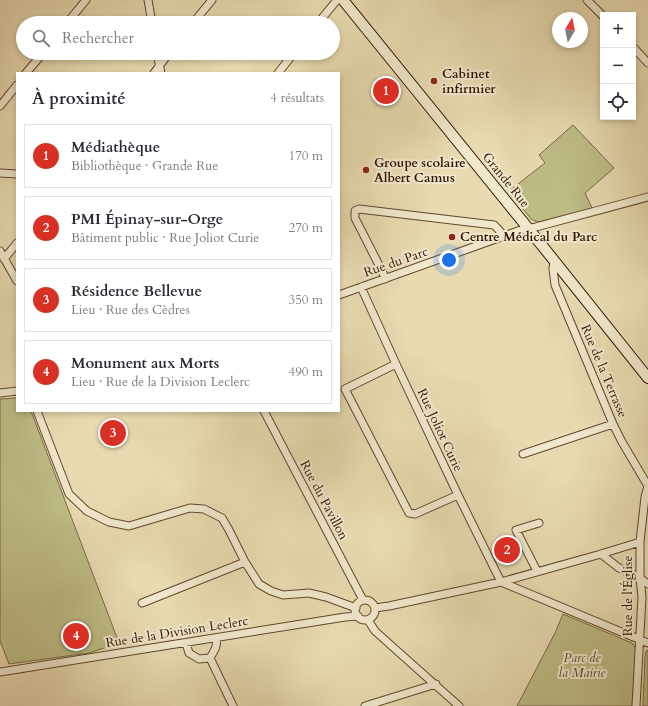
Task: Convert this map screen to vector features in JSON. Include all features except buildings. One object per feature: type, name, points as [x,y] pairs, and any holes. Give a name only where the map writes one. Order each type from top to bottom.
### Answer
[{"type":"main road","name":"Grande Rue","points":[[343,0],[648,378]]},
{"type":"street","points":[[73,16],[86,0]]},
{"type":"street","points":[[148,0],[151,16]]},
{"type":"street","points":[[199,16],[212,0]]},
{"type":"street","points":[[324,16],[337,0]]},
{"type":"street","points":[[587,0],[600,13]]},
{"type":"street","points":[[634,48],[648,63]]},
{"type":"street","points":[[27,72],[37,60]]},
{"type":"street","points":[[160,69],[165,60]]},
{"type":"street","points":[[279,72],[288,60]]},
{"type":"street","points":[[0,106],[16,86]]},
{"type":"street","points":[[0,173],[16,174]]},
{"type":"street","name":"Rue du Parc","points":[[340,295],[518,231],[648,197]]},
{"type":"street","points":[[385,279],[355,218],[355,212],[359,209],[494,225],[504,236]]},
{"type":"street","points":[[4,259],[16,243]]},
{"type":"street","points":[[0,251],[16,279]]},
{"type":"street","name":"Rue de la Terrasse","points":[[554,260],[553,269],[555,286],[613,424],[648,486]]},
{"type":"street","name":"Rue Joliot Curie","points":[[361,287],[458,495],[501,582]]},
{"type":"street","points":[[396,364],[342,387],[409,514],[415,514],[458,495]]},
{"type":"street","points":[[0,393],[16,391]]},
{"type":"street","points":[[37,412],[69,494],[87,511],[109,522],[129,526],[190,508],[204,509],[222,518],[245,562],[259,584],[271,591],[283,595],[309,593],[326,597],[356,608]]},
{"type":"street","name":"Rue du Pavillon","points":[[265,412],[363,600]]},
{"type":"street","points":[[524,454],[613,424]]},
{"type":"street","name":"Rue de l'Église","points":[[636,706],[642,596],[640,578],[640,542],[645,497],[648,486]]},
{"type":"street","points":[[537,572],[516,530],[539,523]]},
{"type":"street","points":[[375,608],[501,582],[640,542]]},
{"type":"street","points":[[601,554],[619,568],[640,578],[648,584]]},
{"type":"street","points":[[142,603],[245,562]]},
{"type":"street","points":[[501,582],[648,643]]},
{"type":"street","points":[[642,596],[648,591]]},
{"type":"street","points":[[368,620],[372,618],[375,608],[374,604],[369,600],[363,600],[357,604],[356,612],[358,616],[368,620],[375,631],[459,706]]},
{"type":"street","name":"Rue de la Division Leclerc","points":[[0,672],[358,616]]},
{"type":"street","points":[[210,658],[218,643],[216,638]]},
{"type":"street","points":[[186,643],[189,653],[199,659],[210,658]]},
{"type":"street","points":[[210,658],[233,706]]},
{"type":"street","points":[[366,706],[436,684]]},
{"type":"green space","points":[[573,125],[614,168],[585,193],[592,208],[538,222],[535,221],[531,219],[509,191],[545,163],[539,155]]},
{"type":"green space","points":[[16,398],[16,412],[31,412],[119,643],[89,653],[9,664],[0,641],[0,399]]},
{"type":"green space","name":"Parc de la Mairie","points":[[563,614],[634,645],[636,650],[632,706],[517,706],[555,633]]},
{"type":"green space","points":[[648,650],[648,706],[643,706],[645,657],[646,651]]},
{"type":"place","name":"Cabinet infirmier","points":[[434,81]]},
{"type":"place","name":"Médiathèque","points":[[386,91]]},
{"type":"place","name":"Groupe scolaire Albert Camus","points":[[366,170]]},
{"type":"place","name":"Centre Médical du Parc","points":[[452,237]]},
{"type":"place","name":"Résidence Bellevue","points":[[113,433]]},
{"type":"place","name":"PMI Épinay-sur-Orge","points":[[507,550]]},
{"type":"place","name":"Monument aux Morts","points":[[76,636]]}]
